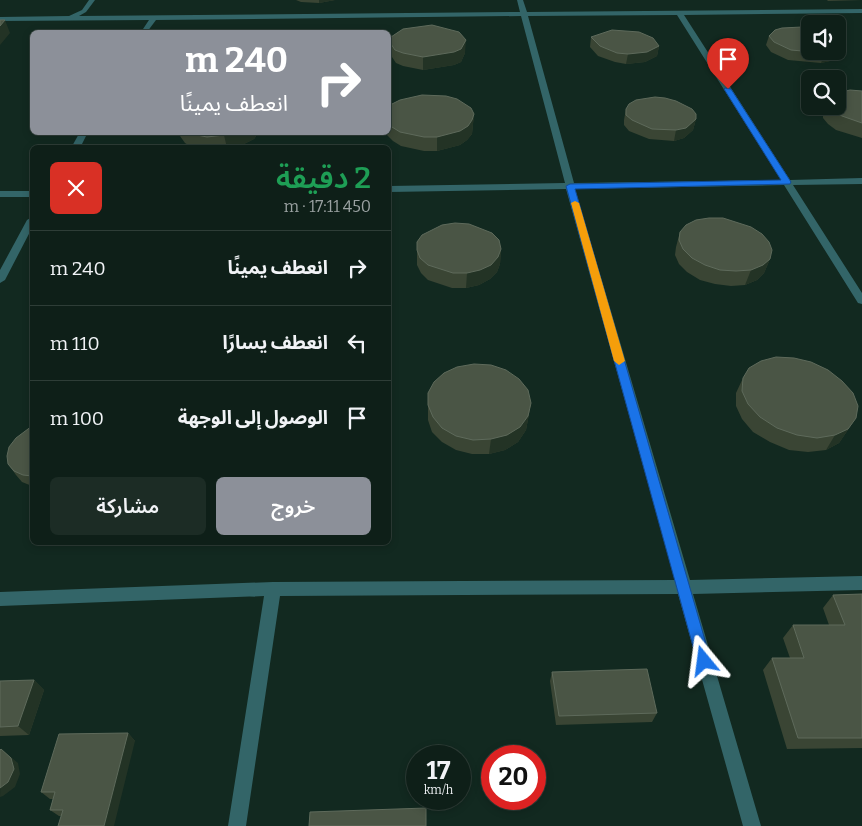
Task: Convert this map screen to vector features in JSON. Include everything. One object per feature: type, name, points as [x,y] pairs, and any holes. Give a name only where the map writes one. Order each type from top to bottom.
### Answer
[{"type":"street","points":[[70,18],[84,11],[92,0]]},
{"type":"street","points":[[520,0],[570,186],[752,826]]},
{"type":"street","points":[[0,19],[862,10]]},
{"type":"street","points":[[679,12],[862,301]]},
{"type":"street","points":[[145,30],[154,17]]},
{"type":"street","points":[[391,189],[862,180]]},
{"type":"street","points":[[0,194],[30,194]]},
{"type":"street","points":[[0,280],[30,224]]},
{"type":"street","points":[[0,599],[273,589],[683,587],[862,583]]},
{"type":"street","points":[[237,826],[273,589]]},
{"type":"building","points":[[432,25],[459,32],[466,40],[461,49],[454,52],[423,57],[395,50],[391,44],[391,37],[403,29]]},
{"type":"building","points":[[801,27],[801,51],[791,50],[774,42],[769,36],[775,30]]},
{"type":"building","points":[[612,30],[639,32],[653,38],[659,46],[647,52],[617,53],[600,46],[591,37]]},
{"type":"building","points":[[846,91],[862,91],[862,123],[840,115],[846,115]]},
{"type":"building","points":[[422,95],[446,96],[457,99],[471,108],[474,114],[468,126],[460,131],[437,137],[424,137],[400,132],[391,126],[391,105],[400,100]]},
{"type":"building","points":[[655,97],[676,101],[692,109],[696,114],[696,119],[686,128],[676,130],[652,129],[632,120],[626,115],[626,109],[629,104],[636,100]]},
{"type":"building","points":[[197,135],[224,135],[207,137]]},
{"type":"building","points":[[723,218],[751,227],[762,234],[769,242],[772,250],[770,259],[763,265],[751,270],[736,271],[720,270],[692,258],[683,249],[679,240],[680,232],[686,225],[696,220]]},
{"type":"building","points":[[455,223],[469,224],[492,233],[499,240],[501,249],[498,257],[491,265],[467,273],[453,273],[428,265],[420,258],[417,242],[422,235],[442,225]]},
{"type":"building","points":[[776,357],[794,358],[811,362],[828,370],[842,381],[853,393],[858,406],[856,418],[848,429],[835,435],[817,438],[797,435],[777,428],[760,417],[748,404],[742,391],[743,378],[749,368],[761,361]]},
{"type":"building","points":[[474,364],[491,365],[506,370],[519,379],[528,390],[531,403],[528,416],[520,427],[507,435],[491,439],[473,440],[456,436],[442,428],[433,417],[428,405],[428,393],[434,382],[444,373],[457,367]]},
{"type":"building","points":[[30,428],[30,476],[14,471],[8,464],[9,447],[16,438]]},
{"type":"building","points":[[862,594],[862,738],[798,738],[772,658],[804,658],[793,625],[845,625],[833,595]]},
{"type":"building","points":[[647,669],[657,713],[559,716],[552,672]]},
{"type":"building","points":[[34,680],[18,726],[0,727],[0,681]]},
{"type":"building","points":[[128,733],[104,826],[58,826],[63,810],[50,810],[55,792],[41,792],[59,734]]},
{"type":"building","points":[[0,750],[11,758],[14,769],[8,782],[0,788]]},
{"type":"building","points":[[406,809],[426,810],[426,826],[309,826],[310,812]]},
{"type":"slow traffic","points":[[575,203],[619,361]]},
{"type":"route","points":[[704,661],[570,186],[787,182],[728,89]]}]
